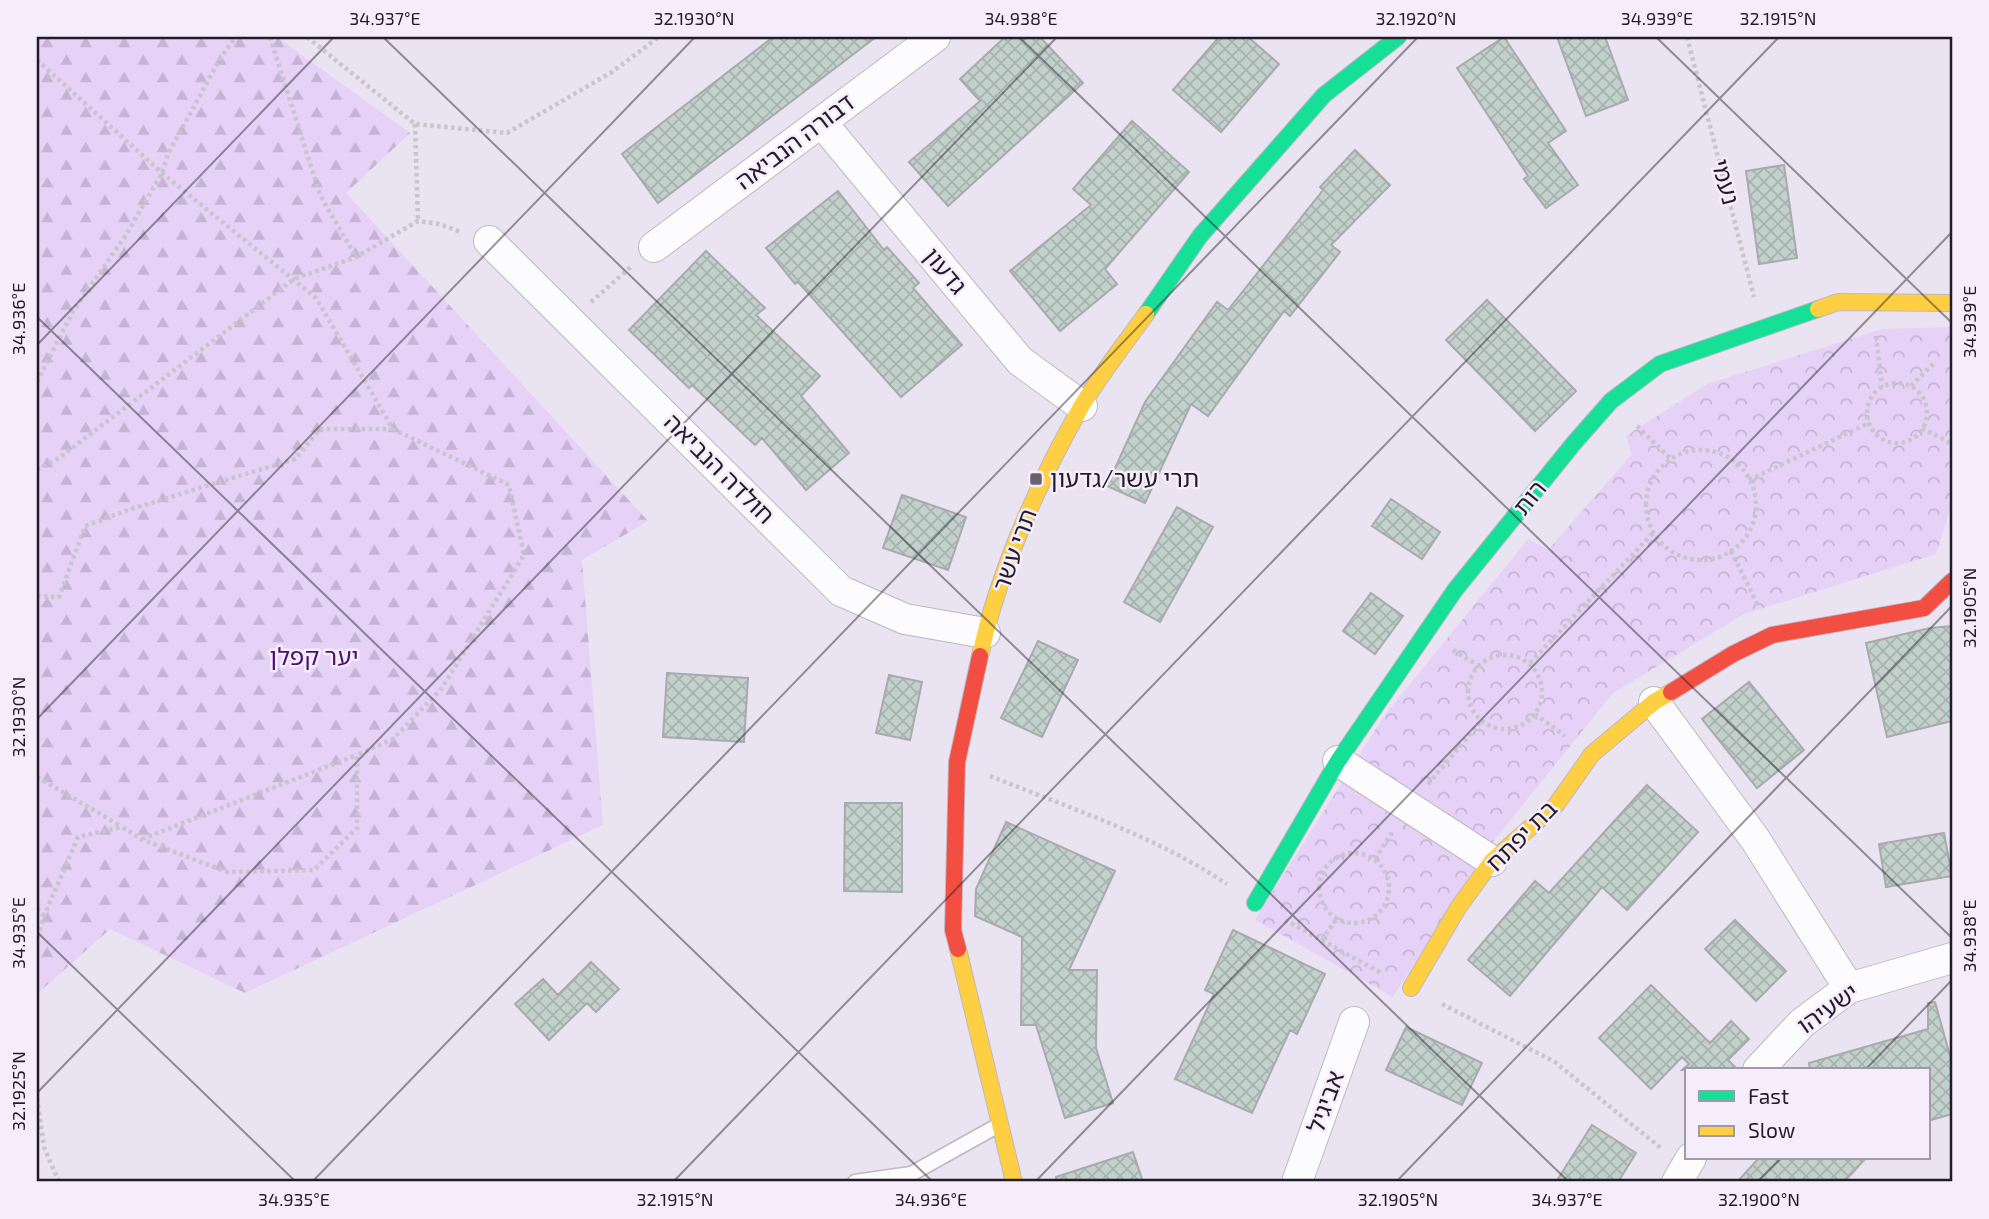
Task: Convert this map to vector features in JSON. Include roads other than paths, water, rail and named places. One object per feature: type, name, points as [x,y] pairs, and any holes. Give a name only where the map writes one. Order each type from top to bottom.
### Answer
[{"type":"street","name":"דבורה הנביאה","points":[[654,247],[934,37]]},
{"type":"street","name":"תרי עשר","points":[[1014,1182],[953,930],[957,762],[985,633],[1027,512],[1082,406],[1200,236],[1324,95],[1398,37]]},
{"type":"street","name":"גדעון","points":[[822,123],[1020,361],[1082,406]]},
{"type":"street","name":"חולדה הנביאה","points":[[489,241],[841,591],[905,619],[985,633]]},
{"type":"street","name":"רות","points":[[1255,903],[1338,761],[1455,590],[1611,401],[1660,363],[1838,302],[1952,303]]},
{"type":"street","name":"בת יפתח","points":[[1411,988],[1458,908],[1492,861],[1556,805],[1592,754],[1654,702],[1733,654],[1772,635],[1924,608],[1952,580]]},
{"type":"street","points":[[1654,702],[1755,839],[1849,988]]},
{"type":"street","points":[[1338,761],[1492,861]]},
{"type":"street","name":"ישעיהו","points":[[1760,1068],[1802,1023],[1849,988],[1952,958]]},
{"type":"street","name":"אביגיל","points":[[1297,1182],[1354,1022]]},
{"type":"lane","points":[[855,1182],[911,1174],[1001,1124]]},
{"type":"place","name":"תרי עשר/גדעון","points":[[1036,479]]},
{"type":"park label","name":"יער קפלן","points":[[314,657]]}]
